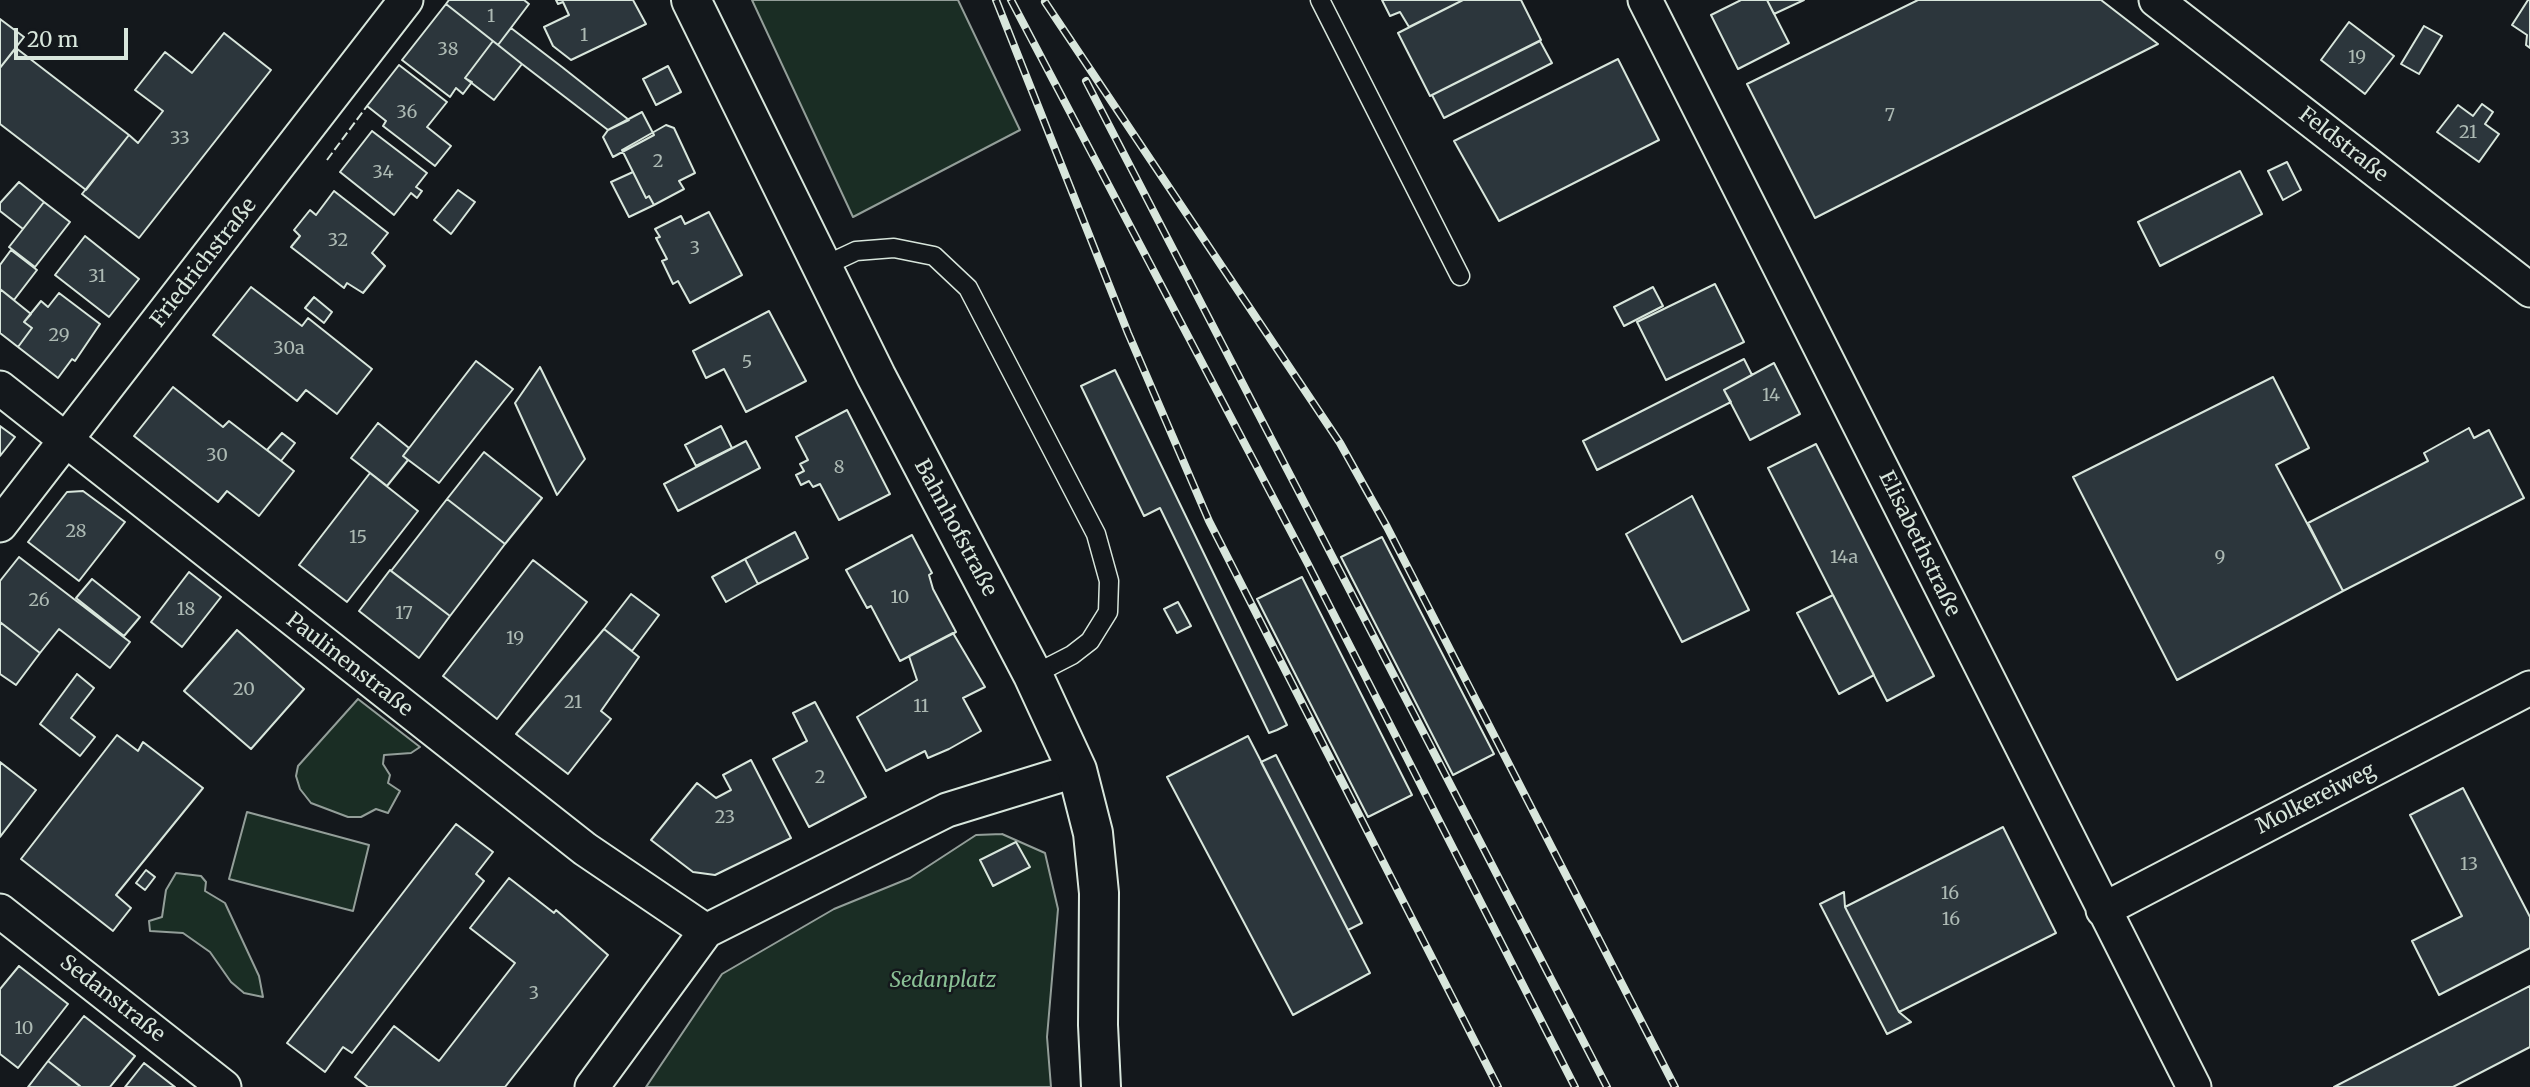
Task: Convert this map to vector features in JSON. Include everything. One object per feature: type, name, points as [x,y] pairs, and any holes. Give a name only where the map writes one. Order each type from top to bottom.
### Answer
[{"type":"main road","name":"Bahnhofstraße","points":[[691,0],[894,412],[1032,675],[1077,771],[1093,833],[1099,893],[1098,1025],[1101,1087]]},
{"type":"street","name":"Friedrichstraße","points":[[0,525],[406,0]]},
{"type":"street","name":"Elisabethstraße","points":[[1645,0],[2194,1087]]},
{"type":"street","name":"Feldstraße","points":[[2175,6],[2530,290]]},
{"type":"street","name":"Paulinenstraße","points":[[0,388],[575,841],[706,932]]},
{"type":"street","name":"Molkereiweg","points":[[2103,910],[2530,688]]},
{"type":"street","points":[[592,1087],[706,932],[947,810],[1077,771]]},
{"type":"street","name":"Sedanstraße","points":[[0,911],[224,1087]]},
{"type":"lane","points":[[1320,0],[1460,275]]},
{"type":"lane","points":[[824,266],[856,251],[894,248],[934,256],[968,288],[1096,534],[1109,582],[1108,612],[1090,641],[1072,655],[1032,675]]},
{"type":"green space","points":[[752,0],[958,0],[1020,130],[853,217]]},
{"type":"green space","points":[[358,699],[420,747],[411,753],[384,755],[383,764],[390,775],[388,783],[400,791],[388,813],[376,809],[361,817],[348,817],[311,803],[300,789],[296,776],[298,766]]},
{"type":"green space","points":[[247,812],[369,845],[353,911],[229,879]]},
{"type":"green space","name":"Sedanplatz","points":[[1002,834],[1045,853],[1058,909],[1047,1037],[1051,1087],[646,1087],[722,974],[834,909],[910,878],[976,835]]},
{"type":"green space","points":[[176,873],[201,876],[206,882],[205,891],[225,903],[259,976],[263,997],[244,993],[231,982],[210,952],[183,933],[150,931],[149,921],[162,917],[166,890]]},
{"type":"building","points":[[449,0],[524,0],[529,4],[498,45],[446,4]]},
{"type":"building","points":[[556,0],[633,0],[646,24],[571,60],[553,46],[544,27],[569,15],[563,2],[558,4]]},
{"type":"building","points":[[1382,0],[1463,0],[1409,27],[1400,12],[1390,16]]},
{"type":"building","points":[[1463,0],[1521,0],[1541,40],[1430,96],[1398,33]]},
{"type":"building","points":[[1741,0],[1767,0],[1789,43],[1738,69],[1711,15]]},
{"type":"building","points":[[1767,0],[1804,0],[1774,14]]},
{"type":"building","points":[[1918,0],[2101,0],[2158,44],[1815,218],[1747,84]]},
{"type":"building","points":[[2528,0],[2530,48],[2526,45],[2527,35],[2512,25]]},
{"type":"building","points":[[446,4],[493,41],[465,78],[472,82],[463,94],[456,88],[450,97],[402,60]]},
{"type":"building","points":[[0,19],[24,37],[0,68]]},
{"type":"building","points":[[2349,22],[2394,56],[2365,94],[2321,60]]},
{"type":"building","points":[[2424,26],[2442,36],[2419,74],[2401,64]]},
{"type":"building","points":[[511,28],[629,120],[608,130],[522,64],[498,45]]},
{"type":"building","points":[[224,33],[271,70],[139,238],[82,194],[129,135],[138,143],[163,111],[135,90],[165,52],[192,73]]},
{"type":"building","points":[[493,41],[522,64],[494,100],[465,78]]},
{"type":"building","points":[[1540,41],[1552,63],[1444,118],[1432,95]]},
{"type":"building","points":[[16,48],[129,135],[86,190],[0,124],[0,68]]},
{"type":"building","points":[[1618,59],[1659,140],[1499,221],[1454,141]]},
{"type":"building","points":[[399,65],[447,102],[427,127],[451,146],[435,166],[383,126],[386,121],[367,106]]},
{"type":"building","points":[[668,66],[681,92],[656,105],[643,79]]},
{"type":"building","points":[[2482,104],[2493,112],[2485,124],[2499,134],[2479,162],[2437,132],[2458,105],[2473,116]]},
{"type":"building","points":[[642,112],[654,135],[613,157],[603,137],[608,130]]},
{"type":"building","points":[[666,125],[674,128],[695,173],[679,181],[684,189],[654,205],[649,196],[646,198],[622,150]]},
{"type":"building","points":[[372,131],[427,173],[416,187],[422,191],[417,198],[411,193],[394,215],[340,172]]},
{"type":"building","points":[[2287,162],[2301,190],[2283,200],[2268,171]]},
{"type":"building","points":[[2240,171],[2262,214],[2160,266],[2138,222]]},
{"type":"building","points":[[633,172],[646,198],[649,196],[654,205],[629,217],[611,182]]},
{"type":"building","points":[[19,182],[44,202],[23,229],[0,211],[0,203]]},
{"type":"building","points":[[458,190],[475,202],[451,234],[434,220]]},
{"type":"building","points":[[334,191],[388,233],[372,253],[385,266],[363,293],[347,283],[344,288],[291,247],[300,236],[294,230],[310,210],[316,215]]},
{"type":"building","points":[[44,202],[70,222],[35,267],[9,247]]},
{"type":"building","points":[[709,212],[742,275],[690,303],[678,281],[673,284],[662,261],[667,259],[656,238],[660,237],[655,229],[681,216],[685,224]]},
{"type":"building","points":[[85,236],[139,279],[109,317],[55,275]]},
{"type":"building","points":[[11,250],[37,270],[14,300],[0,289],[0,265]]},
{"type":"building","points":[[1715,284],[1744,342],[1666,380],[1637,322]]},
{"type":"building","points":[[251,287],[302,326],[308,318],[372,369],[337,414],[306,390],[297,401],[213,335]]},
{"type":"building","points":[[1653,287],[1663,306],[1624,326],[1614,307]]},
{"type":"building","points":[[0,289],[31,314],[24,322],[32,328],[18,347],[0,333]]},
{"type":"building","points":[[59,293],[100,324],[75,361],[72,359],[58,378],[18,347],[32,328],[24,322],[41,301],[48,307]]},
{"type":"building","points":[[314,297],[332,312],[324,323],[305,308]]},
{"type":"building","points":[[769,311],[806,381],[746,412],[724,369],[706,378],[693,351]]},
{"type":"building","points":[[1744,359],[1752,375],[1724,390],[1731,402],[1597,470],[1583,441]]},
{"type":"building","points":[[476,361],[513,389],[439,483],[403,456]]},
{"type":"building","points":[[1774,363],[1800,414],[1750,440],[1724,390]]},
{"type":"building","points":[[540,367],[585,459],[557,495],[515,403]]},
{"type":"building","points":[[1115,370],[1287,725],[1277,730],[1269,733],[1160,508],[1144,516],[1081,386]]},
{"type":"building","points":[[2273,377],[2309,448],[2276,465],[2343,591],[2177,680],[2073,477]]},
{"type":"building","points":[[173,387],[223,427],[229,421],[294,471],[259,516],[227,491],[218,502],[134,436]]},
{"type":"building","points":[[847,410],[890,494],[839,520],[820,484],[813,487],[809,481],[801,485],[796,475],[804,471],[800,464],[808,460],[796,437]]},
{"type":"building","points":[[378,423],[409,448],[403,456],[408,460],[387,486],[351,458]]},
{"type":"building","points":[[0,426],[15,437],[0,456]]},
{"type":"building","points":[[721,426],[732,448],[696,466],[685,445]]},
{"type":"building","points":[[2469,428],[2474,438],[2489,430],[2524,498],[2343,591],[2308,523],[2428,461],[2424,453]]},
{"type":"building","points":[[282,433],[295,443],[281,461],[267,450]]},
{"type":"building","points":[[746,441],[760,468],[678,511],[664,484]]},
{"type":"building","points":[[1816,444],[1934,676],[1887,701],[1768,468]]},
{"type":"building","points":[[484,452],[542,498],[505,544],[447,499]]},
{"type":"building","points":[[370,473],[418,511],[347,602],[299,565]]},
{"type":"building","points":[[83,491],[125,522],[79,581],[28,542],[67,492]]},
{"type":"building","points":[[1692,496],[1749,610],[1682,642],[1626,534]]},
{"type":"building","points":[[447,499],[505,544],[450,616],[391,571]]},
{"type":"building","points":[[795,532],[808,558],[758,584],[745,559]]},
{"type":"building","points":[[912,535],[932,573],[929,575],[933,589],[956,632],[900,661],[871,606],[867,608],[846,570]]},
{"type":"building","points":[[1382,537],[1494,754],[1453,775],[1341,557]]},
{"type":"building","points":[[19,557],[130,642],[110,668],[59,629],[40,653],[0,622],[0,581]]},
{"type":"building","points":[[745,559],[758,584],[726,602],[712,577]]},
{"type":"building","points":[[533,560],[587,602],[497,719],[443,676]]},
{"type":"building","points":[[390,570],[450,616],[419,658],[359,611]]},
{"type":"building","points":[[189,572],[221,597],[182,647],[151,622]]},
{"type":"building","points":[[1302,577],[1412,795],[1368,817],[1257,599]]},
{"type":"building","points":[[92,579],[140,617],[124,636],[76,598]]},
{"type":"building","points":[[631,594],[659,615],[632,651],[604,629]]},
{"type":"building","points":[[1833,595],[1874,675],[1839,694],[1797,613]]},
{"type":"building","points":[[1178,602],[1191,626],[1177,633],[1164,609]]},
{"type":"building","points":[[0,622],[40,653],[16,685],[0,674]]},
{"type":"building","points":[[604,629],[639,657],[601,711],[611,719],[568,774],[516,734]]},
{"type":"building","points":[[237,630],[304,689],[251,749],[184,691]]},
{"type":"building","points":[[953,633],[985,687],[963,698],[981,731],[928,758],[925,751],[886,771],[857,717],[917,680],[909,656]]},
{"type":"building","points":[[77,674],[94,688],[71,718],[95,737],[80,756],[40,724]]},
{"type":"building","points":[[815,702],[866,797],[809,827],[773,759],[807,741],[793,713]]},
{"type":"building","points":[[117,735],[138,751],[143,742],[203,788],[116,895],[131,908],[113,931],[21,859]]},
{"type":"building","points":[[1248,736],[1370,973],[1293,1015],[1167,777]]},
{"type":"building","points":[[1276,755],[1362,923],[1348,930],[1261,762]]},
{"type":"building","points":[[751,760],[791,838],[715,875],[693,872],[651,840],[697,783],[716,798],[731,790],[723,775]]},
{"type":"building","points":[[0,762],[36,790],[0,837]]},
{"type":"building","points":[[2463,788],[2530,917],[2530,948],[2439,995],[2412,941],[2462,916],[2410,815]]},
{"type":"building","points":[[456,824],[493,852],[476,874],[484,881],[352,1053],[343,1047],[325,1072],[287,1043]]},
{"type":"building","points":[[2003,827],[2056,933],[1899,1012],[1845,907]]},
{"type":"building","points":[[1016,842],[1030,867],[993,886],[980,860]]},
{"type":"building","points":[[146,870],[155,877],[145,890],[136,883]]},
{"type":"building","points":[[509,878],[554,913],[556,910],[608,955],[505,1087],[368,1087],[355,1077],[394,1026],[439,1061],[515,963],[470,928]]},
{"type":"building","points":[[1844,892],[1845,907],[1899,1012],[1911,1022],[1887,1034],[1820,904]]},
{"type":"building","points":[[19,966],[68,1004],[18,1068],[0,1054],[0,989]]},
{"type":"building","points":[[2530,986],[2530,1047],[2453,1087],[2334,1087]]},
{"type":"building","points":[[84,1016],[135,1056],[110,1087],[81,1087],[48,1061]]},
{"type":"building","points":[[48,1061],[80,1086],[80,1087],[28,1087]]},
{"type":"building","points":[[144,1063],[175,1087],[125,1087]]},
{"type":"railway","points":[[996,0],[1128,333],[1209,521],[1498,1087]]},
{"type":"railway","points":[[1011,0],[1308,564],[1575,1087]]},
{"type":"railway","points":[[1045,2],[1340,443],[1387,527],[1675,1087]]},
{"type":"railway","points":[[1086,81],[1607,1087]]},
{"type":"fence","points":[[327,160],[367,106]]}]
